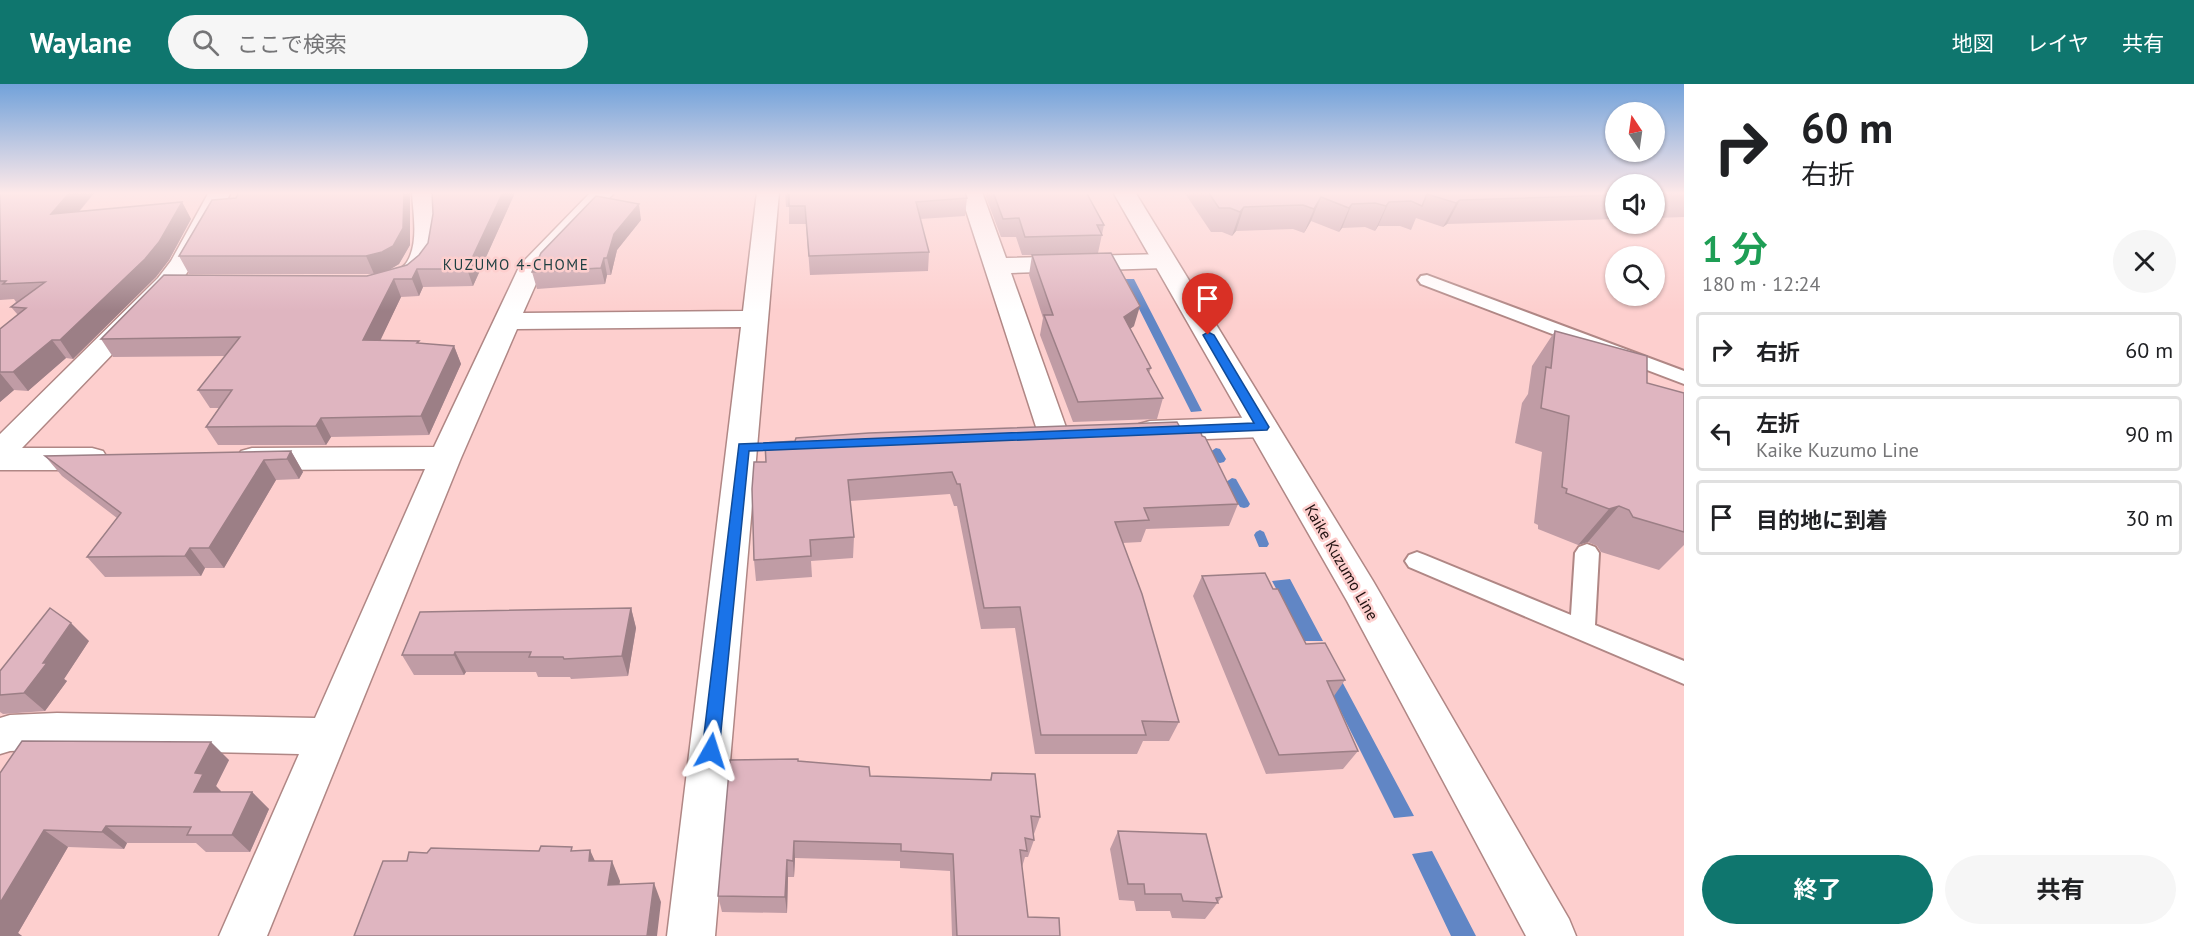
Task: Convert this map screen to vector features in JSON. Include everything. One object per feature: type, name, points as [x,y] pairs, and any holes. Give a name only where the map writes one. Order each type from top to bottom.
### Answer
[{"type":"street","points":[[0,452],[166,283],[182,263],[199,232]]},
{"type":"street","points":[[374,284],[402,280],[415,269],[426,248],[425,232]]},
{"type":"street","points":[[243,936],[445,458],[532,265],[565,232]]},
{"type":"street","points":[[691,936],[755,446],[754,319],[764,232]]},
{"type":"street","points":[[984,232],[1052,434]]},
{"type":"street","name":"Kaike Kuzumo Line","points":[[1147,232],[1360,591],[1552,936]]},
{"type":"street","points":[[996,266],[1164,261]]},
{"type":"street","points":[[166,283],[201,283]]},
{"type":"street","points":[[508,321],[754,319]]},
{"type":"street","points":[[1120,432],[1263,427]]},
{"type":"street","points":[[223,459],[445,458]]},
{"type":"street","points":[[0,459],[117,459]]},
{"type":"street","points":[[0,736],[10,733],[57,731],[326,736]]},
{"type":"lane","points":[[1427,280],[1684,378]]},
{"type":"lane","points":[[1582,630],[1587,553]]},
{"type":"lane","points":[[1417,561],[1684,672]]},
{"type":"water","points":[[1124,279],[1134,279],[1202,411],[1191,412]]},
{"type":"water","points":[[1290,579],[1323,641],[1304,641],[1272,581]]},
{"type":"water","points":[[1338,674],[1414,816],[1394,818],[1323,676]]},
{"type":"water","points":[[1432,851],[1476,936],[1451,936],[1412,854]]},
{"type":"building","points":[[0,232],[165,232],[145,259],[60,340],[52,340],[13,372],[0,372],[0,329],[26,308],[11,307],[45,282],[3,284],[6,281],[0,281]]},
{"type":"building","points":[[193,232],[401,232],[393,246],[382,252],[366,256],[179,256]]},
{"type":"building","points":[[430,232],[484,232],[467,269],[417,269],[412,279],[394,279],[363,340],[419,341],[417,343],[454,346],[421,416],[321,418],[316,426],[206,427],[232,390],[198,390],[240,337],[101,339],[164,275],[367,276],[407,265],[428,243]]},
{"type":"building","points":[[561,232],[616,232],[601,268],[532,272],[541,253]]},
{"type":"building","points":[[807,232],[924,232],[929,252],[809,256]]},
{"type":"building","points":[[1023,232],[1100,232],[1102,235],[1025,237]]},
{"type":"building","points":[[1111,253],[1140,306],[1124,317],[1151,368],[1147,369],[1163,398],[1078,402],[1044,315],[1053,315],[1032,255]]},
{"type":"building","points":[[1555,331],[1647,356],[1647,383],[1684,393],[1684,532],[1633,517],[1629,510],[1619,506],[1609,509],[1566,493],[1567,489],[1562,487],[1569,416],[1541,408],[1546,367],[1551,368]]},
{"type":"building","points":[[1177,422],[1181,429],[1200,430],[1238,504],[1144,508],[1149,520],[1115,522],[1142,594],[1179,722],[1142,721],[1146,735],[1041,735],[1020,607],[984,608],[960,484],[957,484],[952,472],[848,480],[854,537],[810,540],[811,556],[754,560],[752,489],[754,462],[766,462],[765,443],[795,441],[796,438],[869,433]]},
{"type":"building","points":[[291,451],[287,459],[264,460],[209,548],[190,548],[185,556],[87,557],[121,513],[45,456]]},
{"type":"building","points":[[1265,573],[1273,589],[1278,589],[1306,644],[1325,643],[1345,680],[1327,681],[1358,751],[1279,755],[1202,576]]},
{"type":"building","points":[[50,608],[71,623],[43,663],[47,663],[24,693],[0,695],[0,671]]},
{"type":"building","points":[[631,608],[622,656],[564,659],[563,657],[529,657],[531,652],[402,655],[420,612]]},
{"type":"building","points":[[22,741],[211,742],[195,773],[203,774],[194,792],[252,792],[232,835],[187,835],[191,827],[106,826],[102,832],[44,830],[0,903],[0,773]]},
{"type":"building","points":[[798,759],[798,761],[869,767],[870,776],[991,780],[992,773],[1035,774],[1040,817],[1031,816],[1034,840],[1025,838],[1027,851],[1020,850],[1028,917],[1059,918],[1060,936],[957,936],[953,854],[901,851],[901,844],[794,841],[793,861],[787,860],[785,897],[718,896],[730,760]]},
{"type":"building","points":[[1118,831],[1206,834],[1222,897],[1216,898],[1218,903],[1183,901],[1181,894],[1145,894],[1144,884],[1128,884]]},
{"type":"building","points":[[541,846],[572,847],[571,851],[590,850],[589,861],[612,861],[608,885],[654,883],[647,936],[354,936],[383,861],[407,861],[409,852],[427,853],[431,848],[539,851]]},
{"type":"waterway","points":[[1216,452],[1220,459]]},
{"type":"waterway","points":[[1232,482],[1244,504]]},
{"type":"waterway","points":[[1260,535],[1263,544]]},
{"type":"district","name":"KUZUMO 4-CHOME","points":[[516,265]]},
{"type":"route","points":[[711,751],[743,447],[1053,433],[1263,427],[1208,335]]}]
